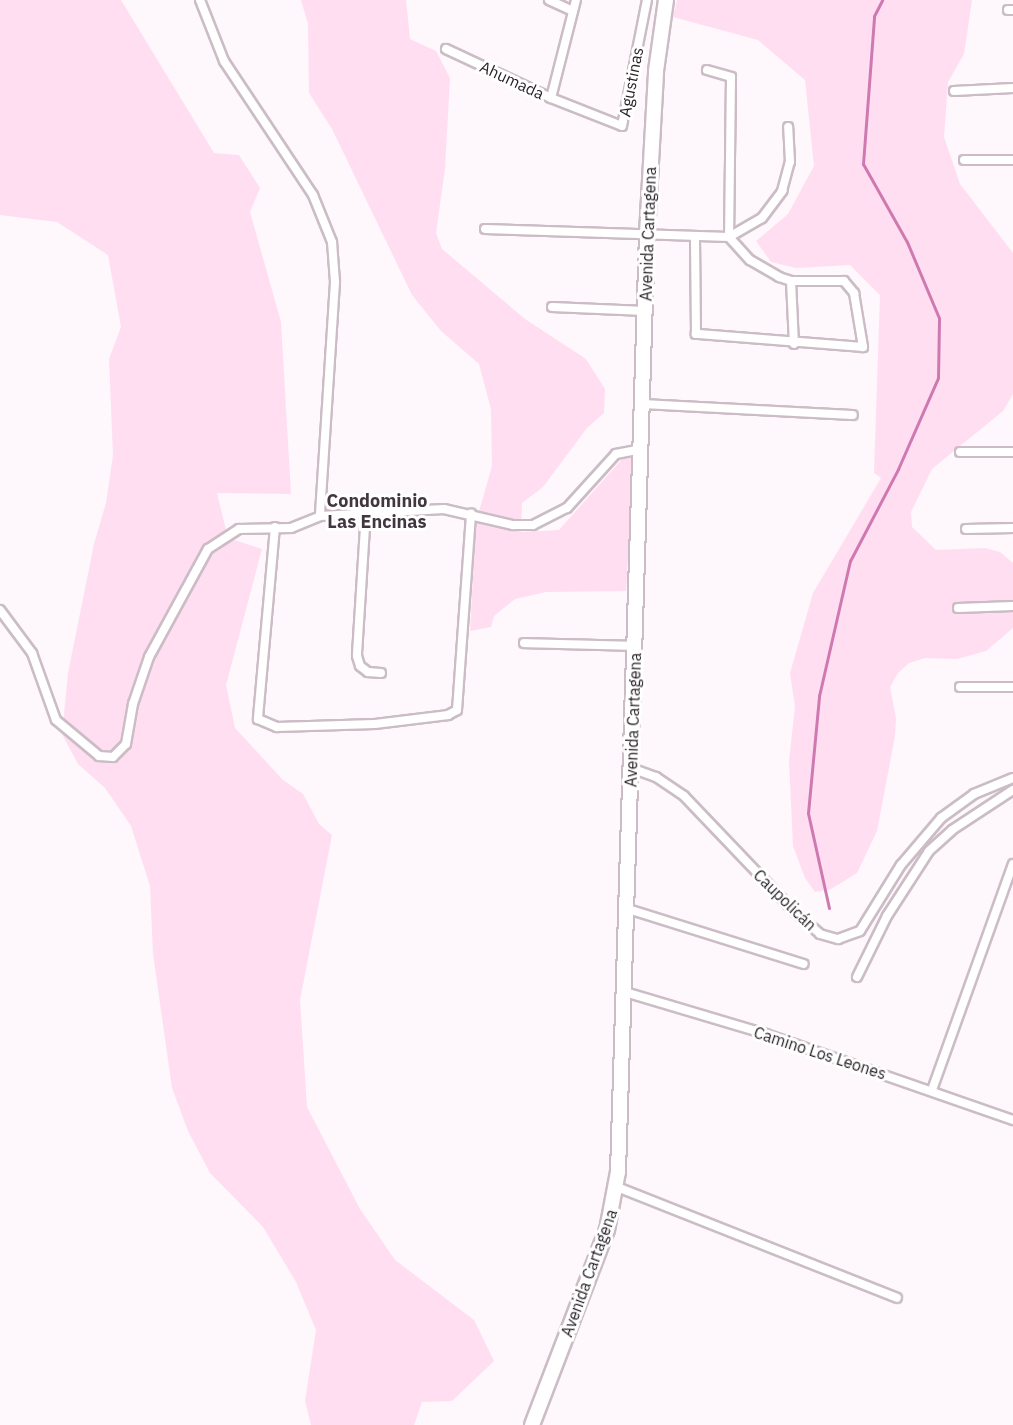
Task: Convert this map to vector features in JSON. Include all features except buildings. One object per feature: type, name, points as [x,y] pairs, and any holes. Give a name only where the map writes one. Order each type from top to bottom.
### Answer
[{"type":"main road","name":"Avenida Cartagena","points":[[532,1425],[607,1230],[617,1187],[628,909],[647,234],[656,72],[666,0]]},
{"type":"street","points":[[200,0],[224,62],[313,195],[332,242],[334,282],[320,516]]},
{"type":"street","points":[[549,0],[573,11]]},
{"type":"street","name":"Ahumada","points":[[446,49],[552,98],[576,0]]},
{"type":"street","name":"Agustinas","points":[[552,98],[622,126],[648,0]]},
{"type":"street","points":[[695,237],[696,334],[794,344],[863,347],[854,293],[844,281],[791,281],[758,266],[729,237],[731,77],[707,70]]},
{"type":"street","points":[[954,91],[1013,88]]},
{"type":"street","points":[[485,229],[729,237],[762,218],[782,191],[790,162],[788,127]]},
{"type":"street","points":[[964,160],[1013,160]]},
{"type":"street","points":[[791,281],[794,344]]},
{"type":"street","points":[[552,307],[645,311]]},
{"type":"street","points":[[642,404],[853,414]]},
{"type":"street","points":[[0,610],[32,653],[56,720],[99,756],[113,757],[126,744],[133,705],[149,657],[184,599],[202,556],[230,532],[248,527],[299,526],[320,516],[366,511],[471,513],[513,525],[542,522],[567,508],[616,454],[641,449]]},
{"type":"street","points":[[960,452],[1013,452]]},
{"type":"street","points":[[366,511],[357,656],[360,666],[368,672],[381,673]]},
{"type":"street","points":[[275,527],[258,719],[269,726],[297,728],[375,724],[448,715],[457,710],[471,513]]},
{"type":"street","points":[[966,529],[1013,528]]},
{"type":"street","points":[[958,608],[1013,606]]},
{"type":"street","points":[[524,643],[635,646]]},
{"type":"street","points":[[960,687],[1013,687]]},
{"type":"street","name":"Caupolicán","points":[[631,768],[656,777],[684,796],[795,912],[820,934],[838,939],[860,931],[901,865],[941,818],[974,794],[1013,778]]},
{"type":"street","points":[[857,977],[887,916],[929,851],[952,830],[1013,790]]},
{"type":"street","points":[[932,1090],[1013,864]]},
{"type":"street","points":[[628,909],[804,964]]},
{"type":"street","name":"Camino Los Leones","points":[[625,992],[932,1090],[1013,1120]]},
{"type":"street","points":[[617,1187],[897,1298]]},
{"type":"shaded area","points":[[0,0],[121,0],[214,153],[239,155],[260,188],[250,212],[281,322],[291,494],[217,493],[228,538],[262,549],[226,685],[235,728],[283,780],[303,794],[319,824],[332,835],[300,1000],[307,1107],[360,1209],[395,1260],[474,1320],[494,1361],[452,1401],[422,1402],[414,1425],[311,1425],[305,1401],[316,1330],[296,1282],[263,1227],[210,1173],[188,1131],[172,1088],[153,954],[150,886],[131,826],[105,788],[78,764],[62,734],[68,673],[94,544],[106,503],[113,455],[109,359],[121,327],[108,255],[57,222],[0,215]]},
{"type":"shaded area","points":[[301,0],[406,0],[410,39],[436,51],[450,78],[445,169],[436,233],[442,249],[525,319],[586,359],[605,389],[604,413],[587,428],[543,487],[522,503],[521,532],[559,530],[623,458],[634,458],[626,591],[546,592],[515,599],[494,616],[491,627],[470,631],[476,522],[492,466],[491,409],[479,364],[441,331],[412,295],[332,129],[309,93],[308,24]]},
{"type":"shaded area","points":[[677,0],[972,0],[964,54],[948,82],[944,137],[960,184],[1013,253],[1013,394],[1003,411],[932,469],[911,512],[912,527],[936,550],[985,548],[1000,552],[1013,563],[1013,628],[986,651],[957,659],[925,658],[909,663],[898,673],[890,687],[896,718],[895,736],[877,831],[857,873],[831,889],[815,892],[805,878],[793,846],[789,761],[795,707],[790,673],[813,593],[881,478],[874,473],[880,295],[850,265],[796,268],[771,262],[756,241],[788,214],[814,166],[805,80],[758,40],[673,17]]},
{"type":"waterway","points":[[829,908],[808,813],[819,696],[850,561],[898,469],[938,378],[939,318],[907,242],[863,164],[874,16],[882,0]]},
{"type":"district","name":"Condominio Las Encinas","points":[[377,512]]}]
